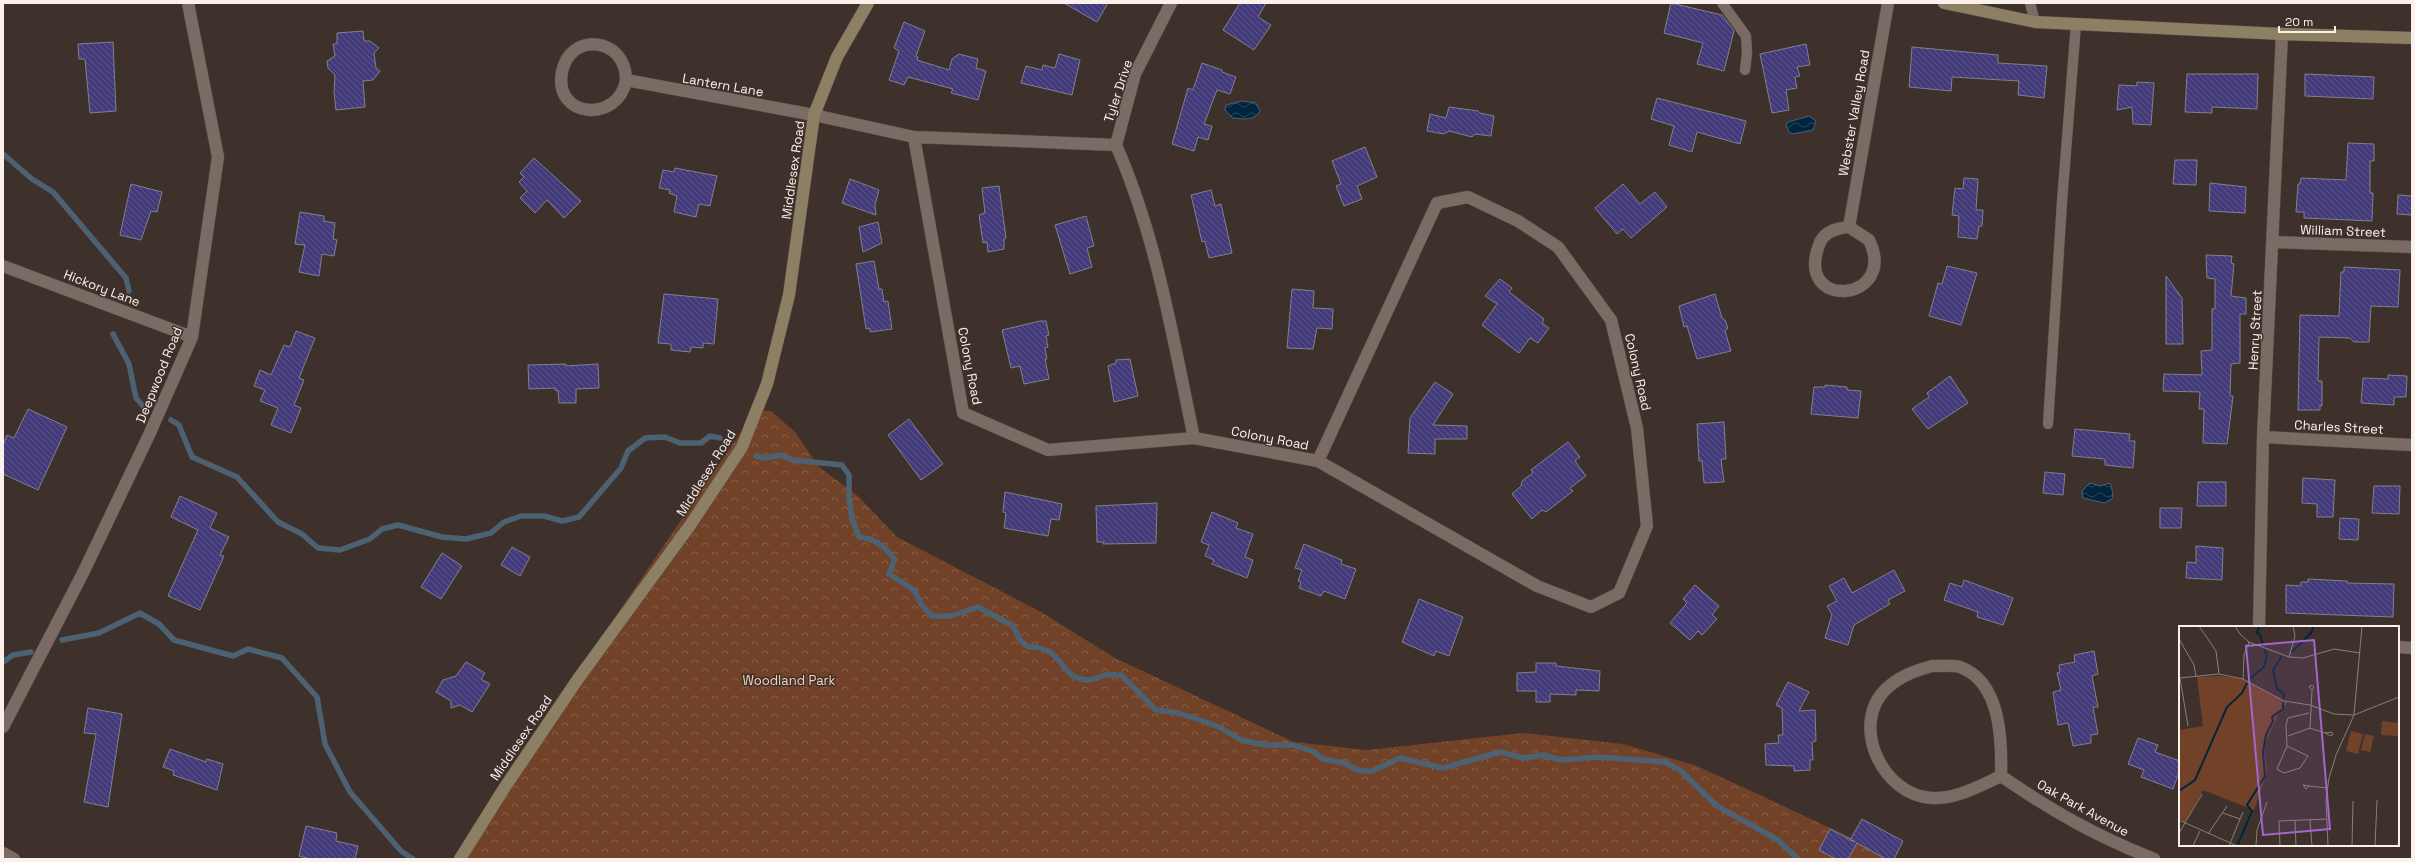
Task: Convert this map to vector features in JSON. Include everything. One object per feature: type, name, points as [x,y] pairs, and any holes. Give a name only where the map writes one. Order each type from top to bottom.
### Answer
[{"type":"street","name":"Deepwood Road","points":[[3,727],[83,573],[149,435],[192,338],[218,157],[188,3]]},
{"type":"street","name":"Middlesex Road","points":[[460,859],[505,787],[578,679],[691,524],[742,447],[767,384],[789,295],[814,115],[837,57],[868,3]]},
{"type":"street","name":"Tyler Drive","points":[[1116,145],[1135,74],[1171,3]]},
{"type":"street","name":"Webster Valley Road","points":[[1849,227],[1888,3]]},
{"type":"street","points":[[1944,3],[2035,22],[2282,34],[2412,38]]},
{"type":"street","name":"Henry Street","points":[[2259,626],[2264,437],[2282,34]]},
{"type":"street","points":[[599,44],[619,55],[626,69],[626,80],[625,89],[619,98],[601,108],[588,110],[576,108],[569,103],[561,83],[562,72],[566,61],[575,50],[587,45],[599,44]]},
{"type":"street","name":"Lantern Lane","points":[[626,80],[814,115]]},
{"type":"street","points":[[814,115],[914,137],[1116,145],[1134,186],[1160,279],[1194,438]]},
{"type":"street","name":"Colony Road","points":[[914,137],[963,412],[1048,450],[1194,438],[1318,461],[1537,586],[1591,607],[1619,593],[1647,526],[1637,428],[1611,320],[1558,247],[1518,221],[1468,197],[1437,203],[1318,461]]},
{"type":"street","points":[[1849,227],[1869,240],[1876,260],[1875,268],[1870,278],[1855,288],[1840,292],[1832,291],[1824,287],[1817,274],[1814,261],[1816,253],[1820,242],[1828,233],[1838,228],[1849,227]]},
{"type":"street","name":"William Street","points":[[2273,242],[2412,247]]},
{"type":"street","name":"Hickory Lane","points":[[3,266],[192,338]]},
{"type":"street","name":"Charles Street","points":[[2264,437],[2412,445]]},
{"type":"street","points":[[2399,647],[2412,648]]},
{"type":"street","points":[[1932,666],[1959,667],[1982,682],[1996,711],[2002,746],[2001,776],[1963,794],[1932,798],[1914,794],[1894,784],[1877,760],[1870,735],[1873,710],[1885,690],[1907,673],[1932,666]]},
{"type":"street","name":"Oak Park Avenue","points":[[2001,776],[2049,808],[2108,841],[2154,859]]},
{"type":"street","points":[[3,853],[14,859]]},
{"type":"lane","points":[[1722,3],[1746,36],[1747,54],[1745,70]]},
{"type":"lane","points":[[2030,3],[2035,22]]},
{"type":"lane","points":[[2048,424],[2062,202],[2076,24]]},
{"type":"green space","name":"Woodland Park","points":[[756,410],[771,411],[795,432],[819,467],[858,496],[897,537],[1041,612],[1115,658],[1294,742],[1367,750],[1523,733],[1623,744],[1697,766],[1897,859],[464,859],[507,776]]},
{"type":"water","points":[[1242,101],[1256,103],[1260,111],[1258,114],[1252,118],[1241,119],[1233,118],[1225,110],[1226,105]]},
{"type":"water","points":[[1809,116],[1816,121],[1813,130],[1793,134],[1789,132],[1786,125],[1788,122]]},
{"type":"water","points":[[2090,483],[2100,486],[2110,483],[2113,493],[2112,499],[2104,503],[2083,498],[2082,491]]},
{"type":"building","points":[[1064,3],[1108,3],[1097,22]]},
{"type":"building","points":[[1240,3],[1266,3],[1258,17],[1271,25],[1254,50],[1223,30]]},
{"type":"building","points":[[1671,3],[1722,15],[1734,31],[1724,71],[1697,64],[1703,43],[1664,33]]},
{"type":"building","points":[[904,22],[925,31],[916,56],[918,57],[917,60],[949,70],[952,59],[959,54],[978,59],[976,68],[986,71],[978,100],[951,93],[953,89],[908,77],[904,85],[889,80],[899,51],[894,48]]},
{"type":"building","points":[[363,31],[364,41],[370,41],[379,48],[374,53],[376,68],[380,71],[373,80],[363,81],[365,107],[336,110],[334,92],[335,75],[328,68],[327,61],[335,56],[333,44],[337,44],[337,33]]},
{"type":"building","points":[[113,42],[116,111],[90,113],[85,59],[79,59],[78,44]]},
{"type":"building","points":[[1806,44],[1810,65],[1797,67],[1800,76],[1795,77],[1797,88],[1786,90],[1789,110],[1772,113],[1760,54]]},
{"type":"building","points":[[1912,47],[1998,55],[1998,63],[2047,66],[2044,98],[2018,95],[2019,81],[1952,77],[1951,91],[1909,87]]},
{"type":"building","points":[[1059,54],[1080,60],[1072,95],[1021,83],[1026,66],[1042,70],[1043,65],[1055,68]]},
{"type":"building","points":[[1202,63],[1236,77],[1230,94],[1217,90],[1204,124],[1212,126],[1208,140],[1198,137],[1194,151],[1172,144],[1188,88],[1193,90]]},
{"type":"building","points":[[2187,74],[2258,74],[2257,109],[2212,107],[2212,113],[2185,112]]},
{"type":"building","points":[[2305,74],[2374,77],[2373,99],[2305,96]]},
{"type":"building","points":[[2137,82],[2154,83],[2151,125],[2133,124],[2132,107],[2117,110],[2119,85],[2137,86]]},
{"type":"building","points":[[1657,98],[1746,121],[1740,144],[1697,132],[1692,152],[1669,145],[1674,126],[1651,119]]},
{"type":"building","points":[[1449,107],[1478,111],[1480,113],[1494,116],[1491,136],[1475,134],[1472,137],[1449,131],[1444,134],[1427,131],[1430,114],[1446,118]]},
{"type":"building","points":[[2348,143],[2374,144],[2374,161],[2370,161],[2370,193],[2373,193],[2372,221],[2304,218],[2304,212],[2296,212],[2298,184],[2300,184],[2301,178],[2346,180]]},
{"type":"building","points":[[1365,147],[1377,177],[1357,186],[1362,199],[1344,206],[1336,186],[1341,184],[1332,161]]},
{"type":"building","points":[[534,158],[581,201],[564,218],[547,200],[535,213],[520,198],[527,191],[519,182],[524,177],[520,173]]},
{"type":"building","points":[[2175,160],[2197,160],[2196,185],[2173,184]]},
{"type":"building","points":[[675,168],[717,176],[710,206],[699,204],[696,217],[674,212],[677,196],[669,193],[670,190],[659,188],[663,170],[674,172]]},
{"type":"building","points":[[1964,178],[1978,179],[1976,210],[1983,210],[1982,226],[1979,226],[1977,239],[1958,237],[1959,216],[1952,215],[1955,188],[1963,189]]},
{"type":"building","points":[[850,179],[879,190],[875,205],[876,215],[842,203]]},
{"type":"building","points":[[2210,183],[2246,187],[2245,213],[2209,211]]},
{"type":"building","points":[[131,184],[162,192],[157,212],[151,211],[141,240],[120,235]]},
{"type":"building","points":[[1623,184],[1640,204],[1655,192],[1667,207],[1631,238],[1623,229],[1617,234],[1595,208]]},
{"type":"building","points":[[999,186],[1006,238],[1004,239],[1004,249],[988,252],[987,242],[983,243],[979,215],[985,213],[982,188]]},
{"type":"building","points":[[1211,190],[1215,206],[1221,204],[1232,253],[1209,258],[1205,241],[1202,242],[1191,195]]},
{"type":"building","points":[[2398,195],[2412,196],[2412,215],[2397,214]]},
{"type":"building","points":[[300,212],[324,216],[324,221],[335,223],[333,239],[337,240],[334,256],[322,254],[319,276],[299,272],[305,245],[295,244]]},
{"type":"building","points":[[1086,216],[1094,246],[1087,248],[1092,267],[1070,274],[1055,225]]},
{"type":"building","points":[[878,222],[882,243],[863,252],[859,227]]},
{"type":"building","points":[[2206,255],[2232,256],[2231,263],[2234,264],[2231,296],[2246,298],[2246,314],[2240,314],[2240,363],[2231,364],[2230,396],[2233,396],[2227,444],[2203,443],[2204,409],[2199,409],[2200,392],[2163,391],[2164,374],[2202,375],[2201,351],[2212,350],[2212,309],[2215,309],[2215,279],[2207,278]]},
{"type":"building","points":[[874,261],[879,289],[882,289],[884,302],[888,301],[892,329],[870,332],[870,328],[866,329],[856,264]]},
{"type":"building","points":[[1947,266],[1977,273],[1961,325],[1929,316],[1938,283],[1942,284]]},
{"type":"building","points":[[2344,267],[2400,270],[2398,307],[2371,306],[2369,342],[2354,342],[2350,338],[2319,337],[2318,381],[2322,381],[2322,406],[2320,405],[2320,410],[2298,410],[2300,315],[2339,316],[2341,272],[2344,272]]},
{"type":"building","points":[[2166,276],[2182,298],[2183,344],[2166,344]]},
{"type":"building","points":[[1500,279],[1512,288],[1509,292],[1544,319],[1542,323],[1549,328],[1538,343],[1530,338],[1519,353],[1482,325],[1497,304],[1485,296]]},
{"type":"building","points":[[1292,289],[1314,291],[1313,308],[1333,309],[1332,329],[1317,328],[1313,349],[1287,348]]},
{"type":"building","points":[[664,294],[718,299],[714,344],[703,343],[703,348],[691,347],[690,352],[671,350],[671,344],[658,343]]},
{"type":"building","points":[[1715,294],[1722,318],[1725,320],[1728,328],[1725,331],[1731,351],[1697,359],[1687,326],[1684,327],[1679,306]]},
{"type":"building","points":[[1040,321],[1046,321],[1049,335],[1046,336],[1048,347],[1045,348],[1047,359],[1045,359],[1049,379],[1024,384],[1020,366],[1011,368],[1002,330]]},
{"type":"building","points":[[296,331],[315,338],[299,378],[304,380],[294,405],[301,408],[291,433],[271,425],[278,408],[260,401],[265,390],[254,386],[260,370],[271,375],[284,345],[290,347]]},
{"type":"building","points":[[1130,359],[1138,396],[1114,402],[1108,366],[1116,363],[1116,360]]},
{"type":"building","points":[[566,364],[566,366],[598,364],[599,388],[576,389],[576,403],[559,403],[558,391],[555,390],[555,388],[529,389],[528,365]]},
{"type":"building","points":[[2388,375],[2407,376],[2406,397],[2394,397],[2394,405],[2361,403],[2363,378],[2388,379]]},
{"type":"building","points":[[1950,376],[1968,403],[1928,429],[1912,409],[1929,397],[1927,393]]},
{"type":"building","points":[[1435,382],[1453,394],[1433,425],[1467,426],[1467,439],[1435,439],[1435,454],[1408,453],[1410,418]]},
{"type":"building","points":[[1825,385],[1847,387],[1847,390],[1861,391],[1858,418],[1811,414],[1814,387],[1825,387]]},
{"type":"building","points":[[28,409],[67,427],[38,490],[3,474],[3,445],[7,435],[14,438]]},
{"type":"building","points":[[909,419],[943,464],[921,480],[888,435]]},
{"type":"building","points":[[1724,422],[1726,459],[1721,459],[1724,482],[1704,483],[1702,461],[1699,461],[1697,424]]},
{"type":"building","points":[[2075,429],[2130,434],[2129,441],[2135,441],[2133,468],[2105,465],[2105,459],[2072,456]]},
{"type":"building","points":[[1568,442],[1580,457],[1575,461],[1586,476],[1570,488],[1573,491],[1546,512],[1542,510],[1532,519],[1512,494],[1521,486],[1522,481],[1533,473],[1531,470]]},
{"type":"building","points":[[2045,472],[2065,474],[2063,495],[2043,493]]},
{"type":"building","points":[[2303,478],[2335,480],[2333,517],[2317,517],[2317,504],[2302,503]]},
{"type":"building","points":[[2198,482],[2226,482],[2226,506],[2197,506]]},
{"type":"building","points":[[2374,486],[2400,486],[2399,514],[2372,513]]},
{"type":"building","points":[[1005,492],[1062,504],[1059,520],[1051,519],[1048,536],[1004,528],[1006,513],[1003,512]]},
{"type":"building","points":[[180,496],[217,513],[210,528],[229,537],[220,555],[224,556],[200,610],[168,596],[198,530],[171,517]]},
{"type":"building","points":[[1157,503],[1156,543],[1103,544],[1104,542],[1097,542],[1096,506]]},
{"type":"building","points":[[2160,508],[2182,508],[2181,528],[2160,528]]},
{"type":"building","points":[[1212,512],[1238,523],[1236,528],[1253,534],[1245,557],[1253,560],[1247,578],[1212,564],[1214,560],[1205,556],[1209,545],[1201,542]]},
{"type":"building","points":[[2340,518],[2359,519],[2358,540],[2339,539]]},
{"type":"building","points":[[1304,544],[1342,560],[1341,564],[1356,569],[1345,599],[1324,591],[1321,596],[1299,588],[1301,583],[1298,581],[1302,570],[1295,568]]},
{"type":"building","points":[[2196,546],[2223,548],[2222,580],[2186,578],[2187,562],[2196,563]]},
{"type":"building","points":[[512,547],[530,557],[520,576],[501,565]]},
{"type":"building","points":[[442,553],[462,566],[441,599],[421,587]]},
{"type":"building","points":[[1894,570],[1905,591],[1888,600],[1890,604],[1854,625],[1848,645],[1825,638],[1832,614],[1827,606],[1837,601],[1829,586],[1844,578],[1852,593]]},
{"type":"building","points":[[2308,579],[2347,581],[2347,583],[2394,584],[2393,617],[2286,613],[2286,585],[2301,586],[2301,582],[2308,582]]},
{"type":"building","points":[[1964,580],[2013,598],[2003,625],[1977,617],[1978,612],[1944,600],[1950,583],[1962,587]]},
{"type":"building","points":[[1695,585],[1719,606],[1712,615],[1717,619],[1702,635],[1698,631],[1690,640],[1670,623],[1687,603],[1683,599]]},
{"type":"building","points":[[1419,599],[1463,617],[1449,656],[1436,651],[1434,656],[1402,642]]},
{"type":"building","points":[[2094,651],[2098,674],[2092,676],[2098,707],[2093,707],[2098,734],[2091,735],[2091,743],[2073,746],[2068,723],[2058,725],[2053,692],[2061,690],[2057,673],[2060,672],[2059,665],[2075,662],[2074,655]]},
{"type":"building","points":[[466,662],[485,673],[481,679],[490,684],[472,712],[460,705],[451,708],[451,701],[436,692],[443,680],[456,676]]},
{"type":"building","points":[[1536,663],[1556,663],[1556,666],[1600,671],[1599,691],[1576,690],[1576,695],[1550,694],[1550,702],[1536,702],[1536,691],[1517,691],[1517,673],[1536,672]]},
{"type":"building","points":[[1788,682],[1809,692],[1799,711],[1815,710],[1816,741],[1812,742],[1813,760],[1810,760],[1810,770],[1794,771],[1794,766],[1766,765],[1765,744],[1779,743],[1778,735],[1783,735],[1782,708],[1776,705]]},
{"type":"building","points":[[88,708],[122,714],[108,807],[84,802],[96,734],[84,733]]},
{"type":"building","points":[[2138,738],[2158,745],[2155,752],[2179,761],[2179,772],[2173,789],[2141,777],[2144,770],[2128,764]]},
{"type":"building","points":[[170,749],[206,762],[207,759],[223,764],[217,790],[173,775],[174,771],[163,767]]},
{"type":"building","points":[[1862,819],[1903,841],[1894,859],[1886,859],[1857,843],[1848,859],[1836,859],[1819,850],[1830,829],[1850,840]]},
{"type":"building","points":[[306,826],[337,833],[336,841],[358,846],[355,859],[311,859],[299,856]]},
{"type":"waterway","points":[[3,154],[32,179],[53,192],[126,278],[129,291]]},
{"type":"waterway","points":[[113,334],[129,364],[136,398],[143,406]]},
{"type":"waterway","points":[[171,420],[179,425],[192,457],[237,477],[278,522],[302,534],[318,548],[340,550],[370,539],[382,529],[398,525],[442,537],[466,539],[491,533],[504,522],[521,516],[544,516],[562,521],[579,517],[621,468],[628,451],[645,438],[665,437],[680,443],[701,443],[710,436],[720,438]]},
{"type":"waterway","points":[[756,456],[764,458],[780,455],[793,460],[842,465],[849,475],[849,499],[852,519],[859,537],[875,541],[891,554],[895,559],[889,574],[914,590],[921,604],[932,616],[951,616],[978,607],[1013,626],[1020,640],[1028,647],[1040,648],[1049,651],[1071,674],[1078,678],[1089,680],[1105,675],[1121,675],[1156,710],[1178,713],[1200,720],[1219,727],[1241,740],[1265,745],[1293,745],[1312,751],[1323,759],[1344,763],[1360,771],[1372,771],[1400,758],[1443,768],[1500,752],[1523,758],[1544,755],[1561,760],[1598,757],[1665,762],[1680,770],[1717,806],[1778,840],[1798,859]]},
{"type":"waterway","points":[[62,640],[99,633],[140,613],[159,624],[174,640],[233,656],[248,649],[282,658],[317,697],[325,744],[350,792],[401,851],[413,859]]},
{"type":"waterway","points":[[3,662],[13,655],[31,652]]}]
